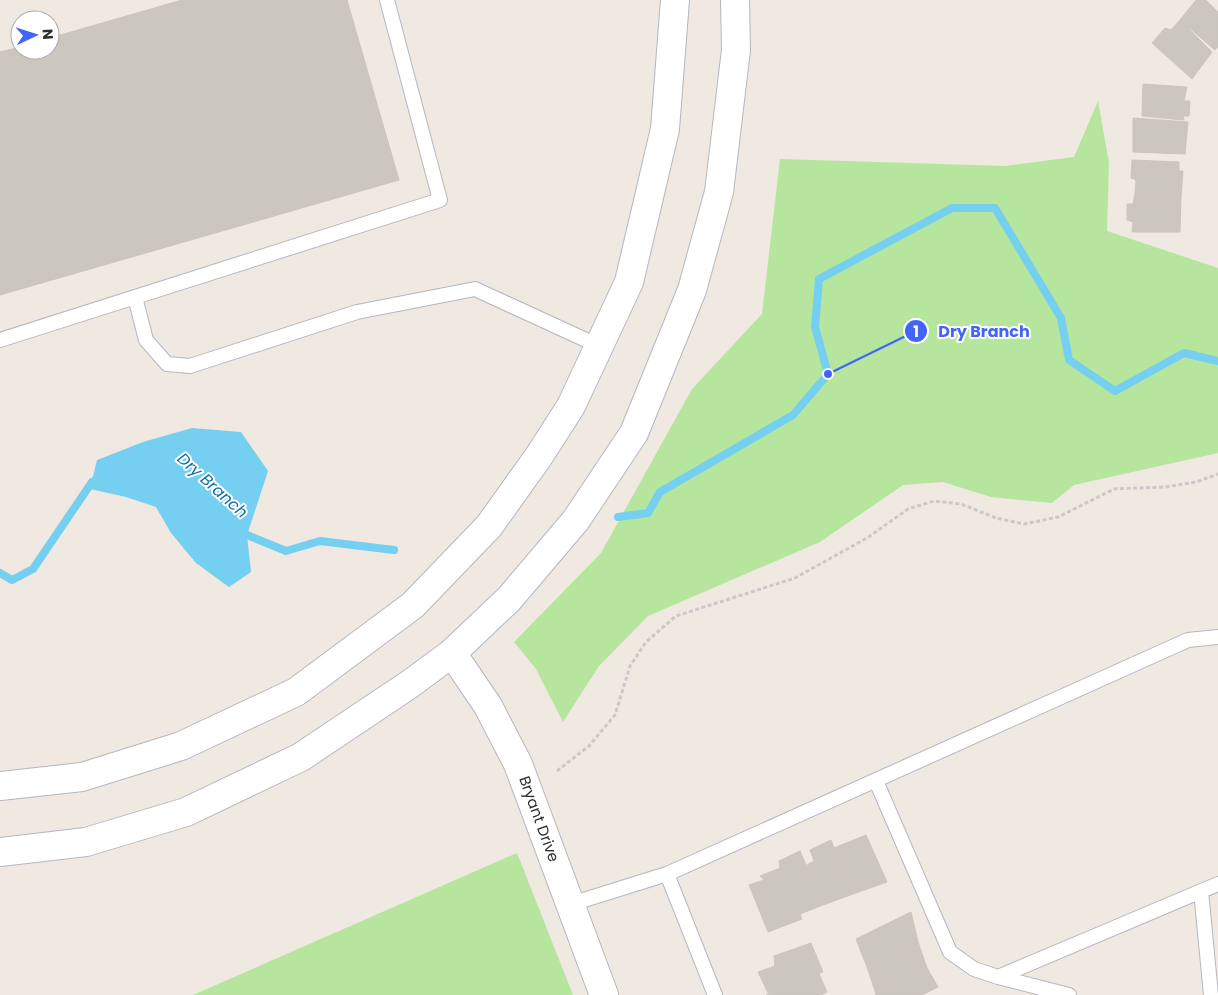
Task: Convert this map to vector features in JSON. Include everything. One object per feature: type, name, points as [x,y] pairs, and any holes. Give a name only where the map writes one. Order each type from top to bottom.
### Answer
[{"type":"main road","points":[[0,786],[82,777],[181,746],[296,692],[413,605],[488,526],[539,456],[571,406],[629,282],[665,129],[675,0]]},
{"type":"main road","points":[[0,852],[86,842],[186,812],[300,757],[410,684],[452,653],[509,599],[576,520],[634,433],[692,290],[719,192],[736,50],[736,0]]},
{"type":"main road","name":"Bryant Drive","points":[[452,653],[488,706],[518,764],[604,995]]},
{"type":"lane","points":[[0,340],[440,200],[387,0]]},
{"type":"lane","points":[[136,297],[146,340],[167,364],[190,366],[357,312],[475,289],[599,346]]},
{"type":"lane","points":[[571,904],[667,874],[1188,640],[1218,636]]},
{"type":"lane","points":[[876,781],[950,952],[974,969],[1069,995]]},
{"type":"lane","points":[[667,874],[715,995]]},
{"type":"lane","points":[[998,977],[1218,884]]},
{"type":"lane","points":[[1202,891],[1211,995]]},
{"type":"path","points":[[557,771],[589,746],[614,715],[630,666],[646,642],[676,616],[795,578],[867,538],[908,509],[934,501],[961,504],[996,518],[1024,524],[1058,517],[1114,489],[1165,487],[1196,482],[1218,474]]},
{"type":"green space","points":[[1098,101],[1109,163],[1107,231],[1218,268],[1218,453],[1074,485],[1052,503],[991,497],[943,482],[903,485],[820,542],[648,616],[599,666],[563,722],[536,669],[514,642],[601,553],[692,389],[762,314],[780,159],[1005,166],[1074,157]]},
{"type":"green space","points":[[517,853],[573,995],[193,995]]},
{"type":"water","points":[[192,428],[241,432],[268,471],[247,535],[251,572],[229,587],[196,563],[171,533],[156,507],[126,497],[90,489],[97,460],[143,442]]},
{"type":"building","points":[[182,0],[347,0],[399,180],[0,295],[0,52],[10,50],[10,60],[60,60],[60,35]]},
{"type":"building","points":[[1196,0],[1206,0],[1218,12],[1218,47],[1215,50],[1180,20]]},
{"type":"building","points":[[1180,20],[1212,52],[1192,79],[1152,43],[1165,28],[1171,30]]},
{"type":"building","points":[[1143,84],[1187,87],[1184,101],[1190,101],[1189,116],[1183,116],[1184,120],[1142,116]]},
{"type":"building","points":[[1133,118],[1188,122],[1185,154],[1133,152]]},
{"type":"building","points":[[1132,160],[1179,162],[1179,171],[1183,171],[1181,198],[1135,194],[1136,180],[1131,178]]},
{"type":"building","points":[[1135,194],[1181,198],[1180,232],[1132,232],[1133,222],[1127,220],[1127,204],[1133,204]]},
{"type":"building","points":[[866,835],[887,882],[853,894],[834,848]]},
{"type":"building","points":[[831,840],[853,894],[823,905],[807,865],[814,861],[810,850]]},
{"type":"building","points":[[800,851],[823,905],[800,914],[780,868],[779,861]]},
{"type":"building","points":[[780,868],[802,919],[768,932],[749,885],[764,880],[760,876]]},
{"type":"building","points":[[911,912],[918,942],[867,967],[856,939]]},
{"type":"building","points":[[918,942],[927,968],[875,991],[867,967]]},
{"type":"building","points":[[811,943],[823,972],[768,993],[758,972],[775,966],[774,956]]},
{"type":"building","points":[[927,968],[938,987],[922,995],[876,995],[875,991]]},
{"type":"building","points":[[819,974],[827,992],[821,995],[766,995]]},
{"type":"waterway","name":"Dry Branch","points":[[618,517],[648,513],[660,492],[793,415],[828,374],[815,327],[819,279],[952,208],[995,208],[1061,318],[1069,360],[1115,391],[1184,353],[1218,361]]},
{"type":"waterway","name":"Dry Branch","points":[[0,573],[12,580],[33,569],[92,482],[99,479]]},
{"type":"waterway","name":"Dry Branch","points":[[241,529],[247,535],[286,551],[320,541],[394,550]]},
{"type":"place","name":"Dry Branch","points":[[828,374]]}]
